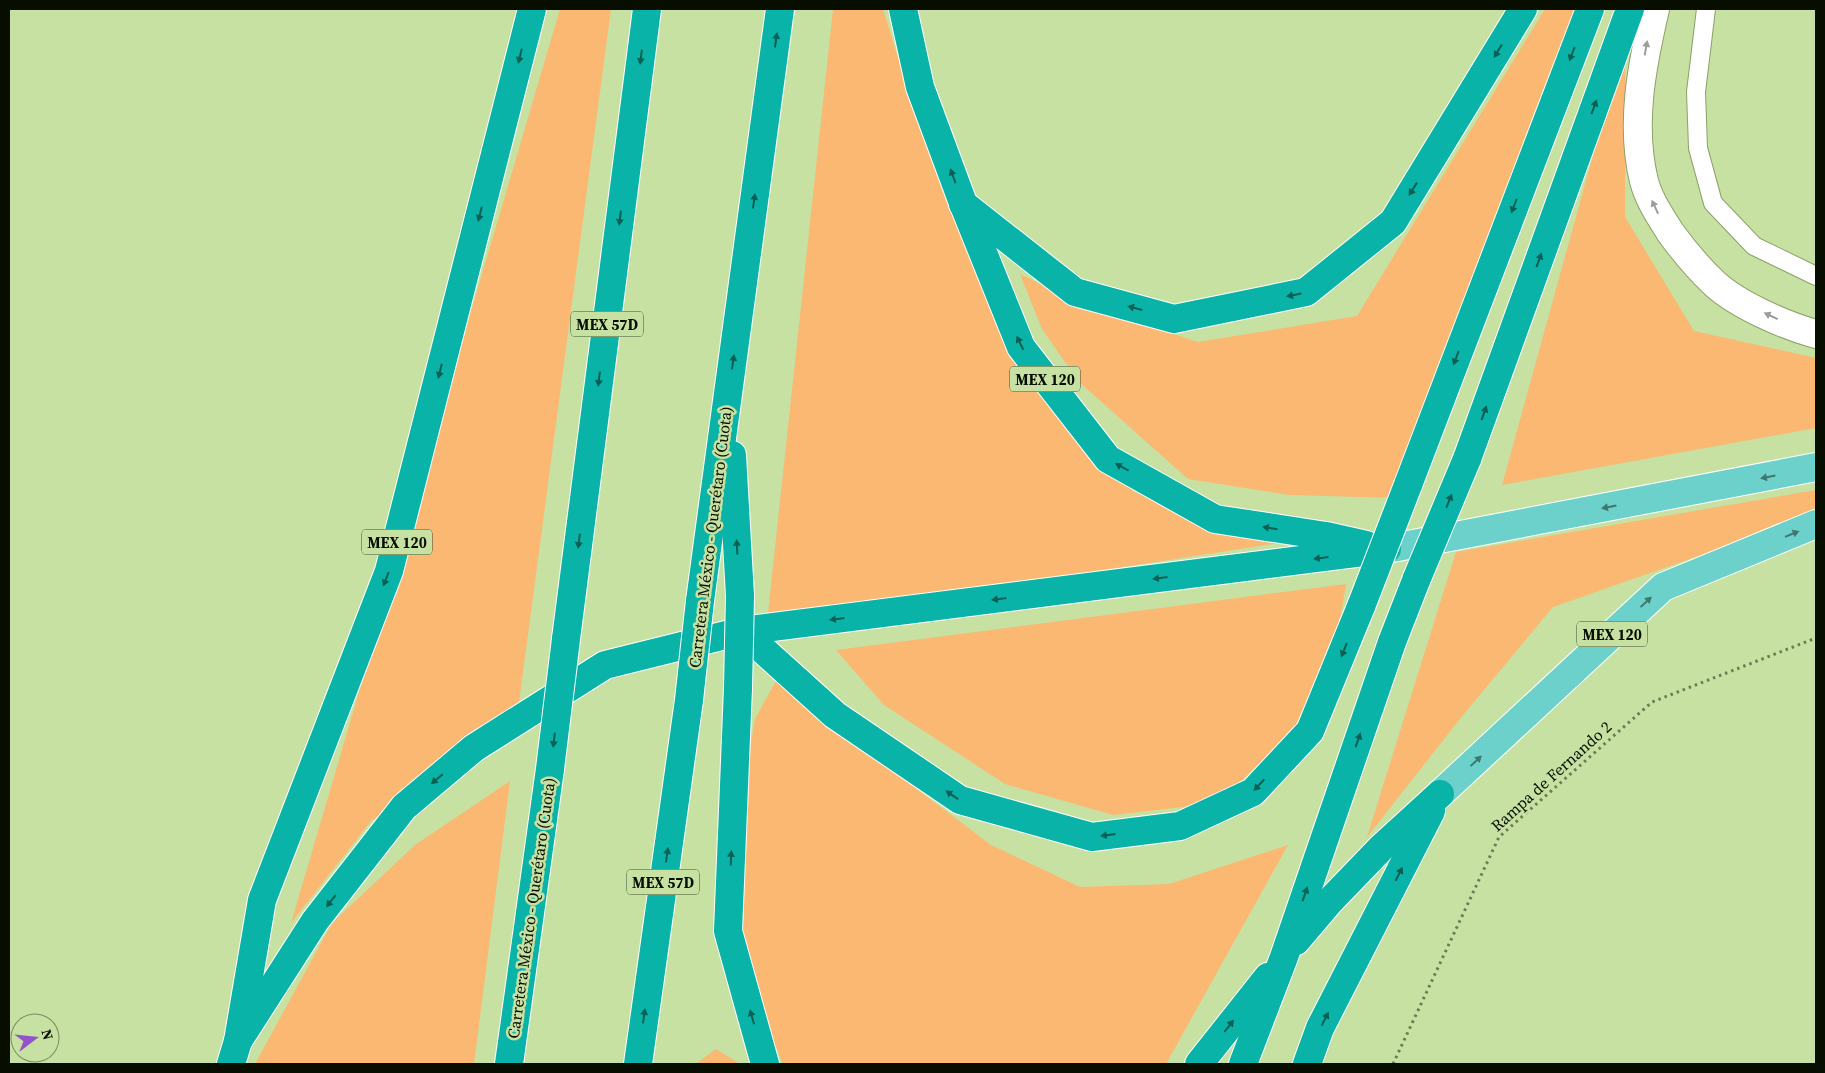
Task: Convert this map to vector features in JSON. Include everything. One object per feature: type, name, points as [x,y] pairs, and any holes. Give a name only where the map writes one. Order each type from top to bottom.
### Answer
[{"type":"highway","name":"MEX 120","points":[[234,1052],[262,900],[390,571],[532,9]]},
{"type":"highway","name":"Carretera México - Querétaro (Cuota)","points":[[509,1064],[550,769],[647,9]]},
{"type":"highway","name":"Carretera México - Querétaro (Cuota)","points":[[638,1064],[689,700],[700,601],[780,9]]},
{"type":"highway","name":"MEX 120","points":[[903,9],[920,87],[963,203],[1021,347],[1108,459],[1215,519],[1326,536],[1387,549]]},
{"type":"highway","points":[[963,203],[1075,292],[1174,319],[1306,292],[1393,222],[1523,9]]},
{"type":"highway","points":[[742,632],[835,715],[960,800],[1092,837],[1180,826],[1253,792],[1310,731],[1362,604],[1590,9]]},
{"type":"highway","points":[[1243,1064],[1284,957],[1392,642],[1467,458],[1630,9]]},
{"type":"highway","points":[[728,393],[740,596],[728,930],[765,1064]]},
{"type":"highway","points":[[234,1052],[315,921],[404,807],[474,748],[605,665],[742,632],[1387,549]]},
{"type":"highway","name":"MEX 120","points":[[1306,1064],[1320,1028],[1440,794]]},
{"type":"highway","points":[[1199,1064],[1330,900],[1382,847],[1440,794]]},
{"type":"main road","points":[[1655,9],[1646,47],[1638,107],[1639,150],[1644,182],[1656,211],[1683,250],[1715,284],[1743,303],[1800,330],[1816,334]]},
{"type":"main road","name":"MEX 120","points":[[1387,549],[1816,467]]},
{"type":"main road","name":"MEX 120","points":[[1440,794],[1663,587],[1816,524]]},
{"type":"lane","points":[[1706,9],[1696,92],[1696,120],[1698,148],[1713,203],[1754,246],[1816,276]]},
{"type":"path","name":"Rampa de Fernando 2","points":[[1393,1064],[1498,837],[1652,702],[1816,638]]},
{"type":"shaded area","points":[[560,9],[611,9],[516,725],[371,821],[291,923]]},
{"type":"shaded area","points":[[833,9],[883,9],[898,58],[944,180],[1053,409],[1133,491],[1222,534],[1305,539],[767,622]]},
{"type":"shaded area","points":[[1545,9],[1584,9],[1398,498],[1289,495],[1188,479],[1079,382],[1042,329],[1020,274],[1082,304],[1198,342],[1357,316]]},
{"type":"shaded area","points":[[1625,39],[1625,217],[1694,331],[1816,358],[1816,428],[1502,485]]},
{"type":"shaded area","points":[[1816,490],[1816,515],[1553,607],[1463,715],[1367,837],[1456,552]]},
{"type":"shaded area","points":[[1346,584],[1335,652],[1290,736],[1217,803],[1113,815],[1005,784],[884,705],[836,650]]},
{"type":"shaded area","points":[[779,675],[868,752],[991,845],[1080,887],[1169,884],[1288,845],[1166,1064],[783,1064],[739,960],[735,839],[755,719]]},
{"type":"shaded area","points":[[510,781],[474,1064],[255,1064],[332,923],[415,845]]},
{"type":"shaded area","points":[[716,1049],[737,1062],[738,1064],[696,1064]]}]
